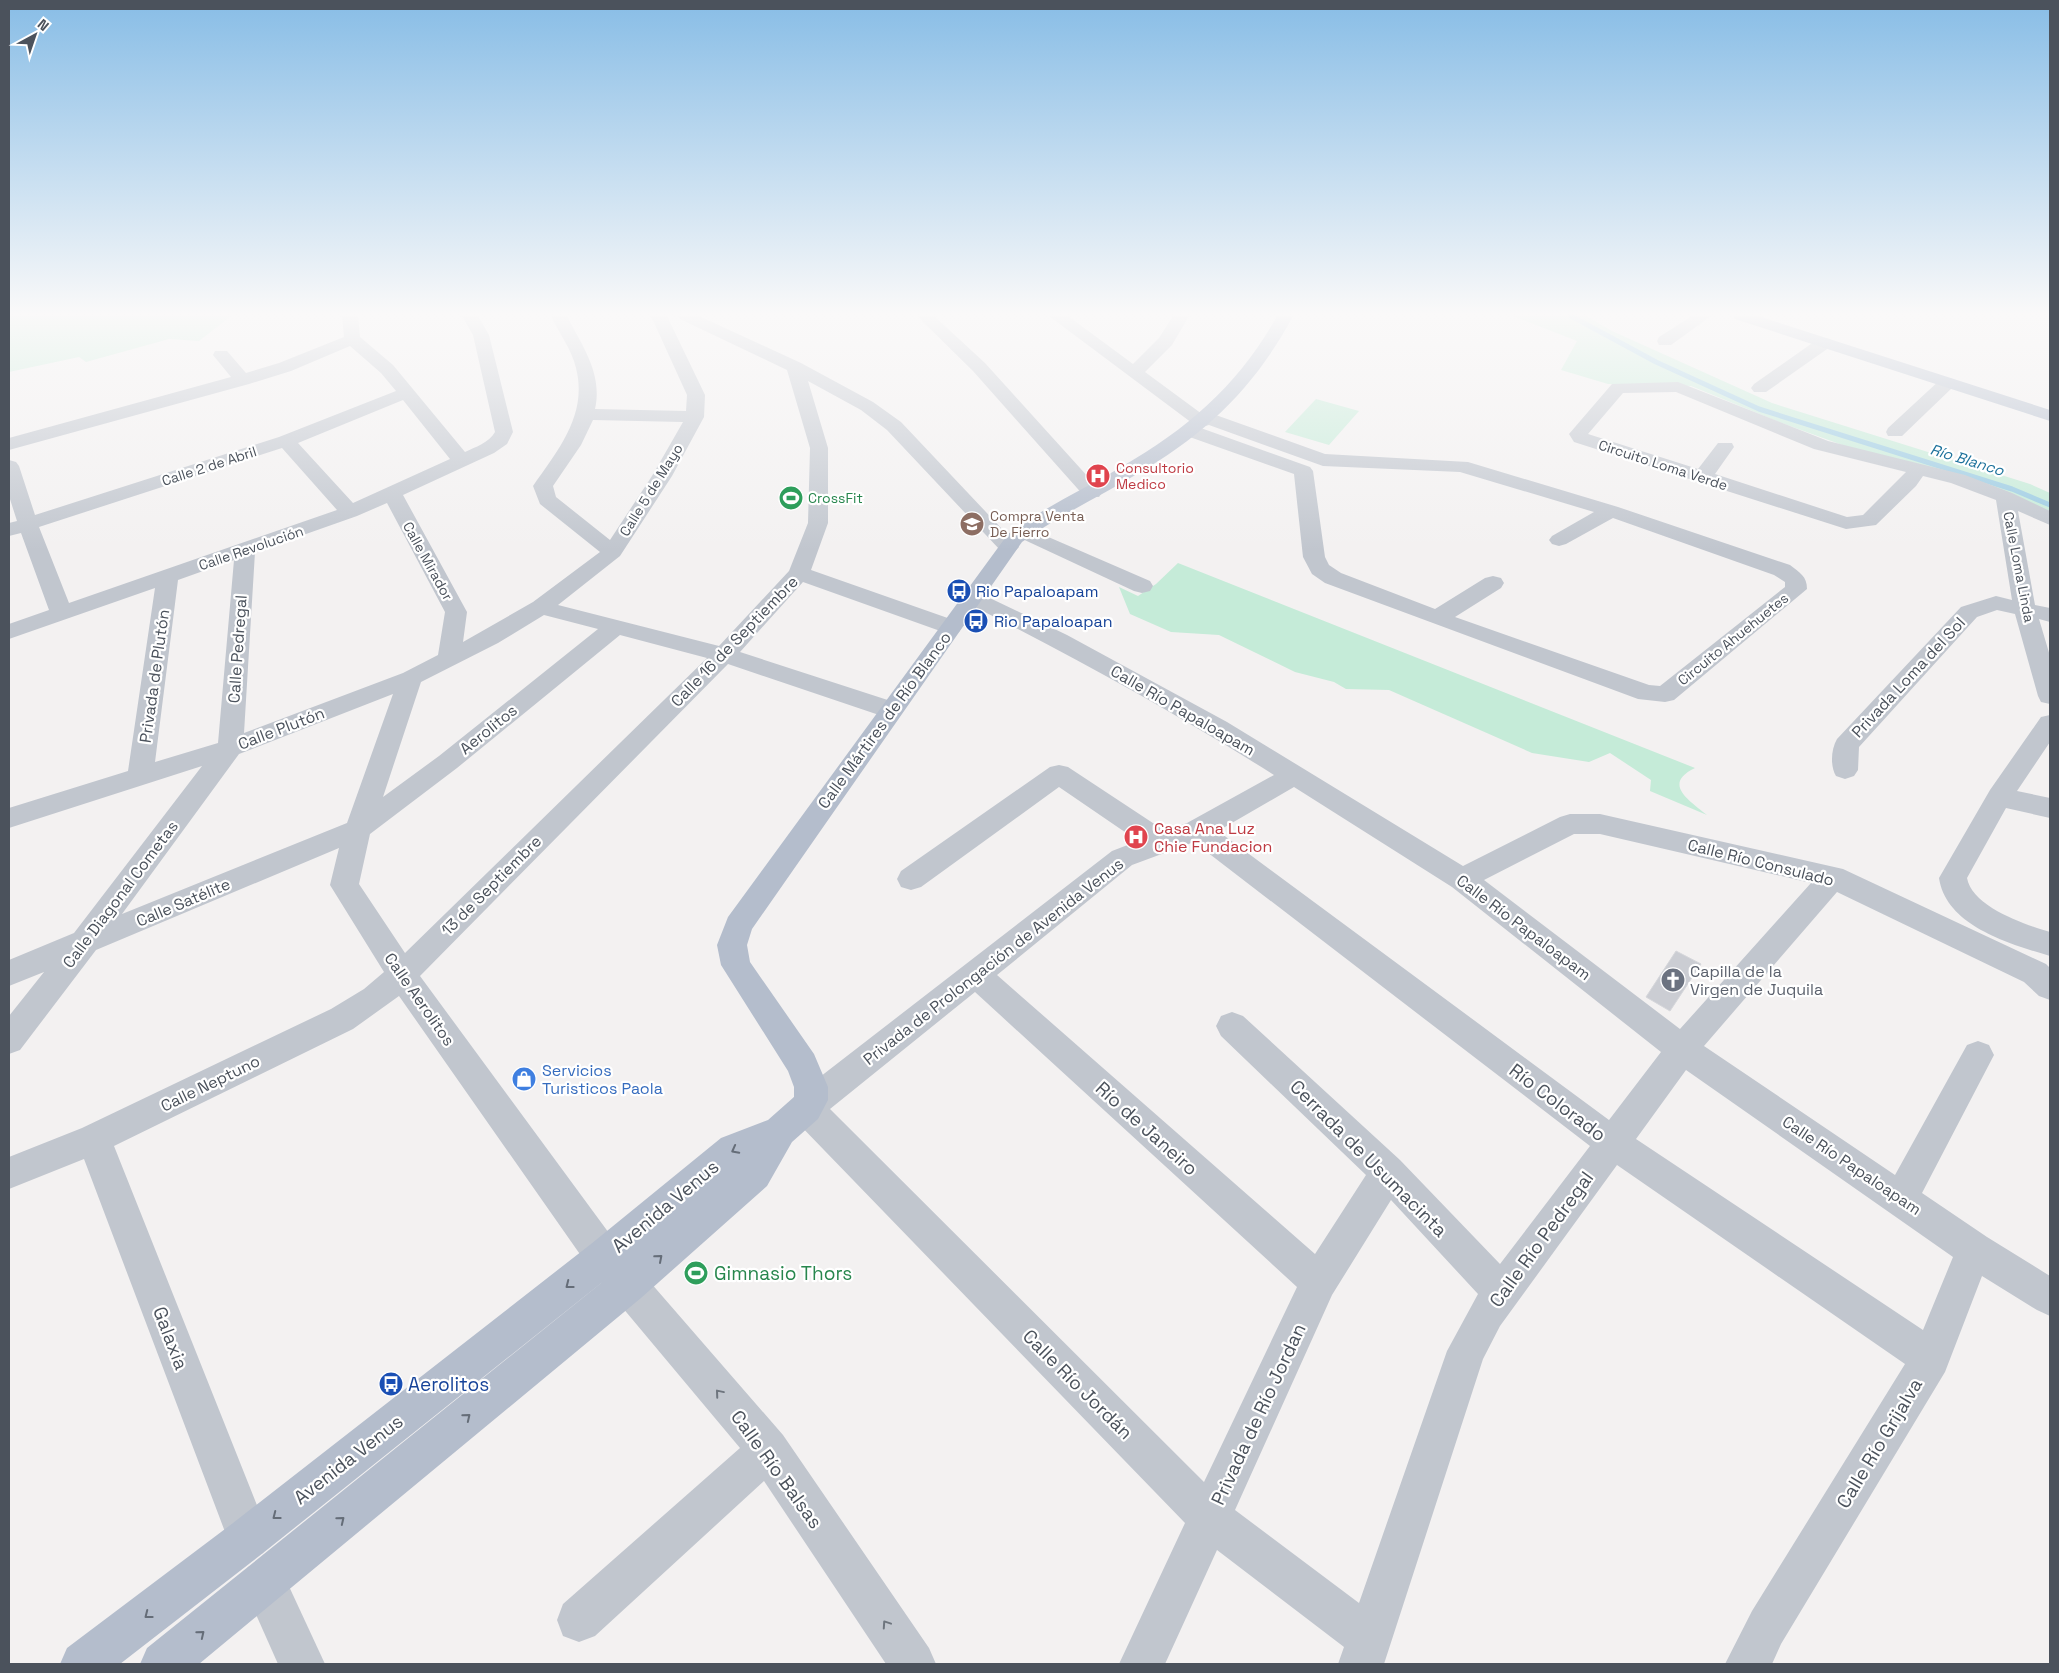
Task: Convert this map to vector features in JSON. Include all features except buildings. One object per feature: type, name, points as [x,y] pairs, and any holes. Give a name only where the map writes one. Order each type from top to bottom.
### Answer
[{"type":"main road","name":"Calle Mártires de Río Blanco","points":[[793,1120],[811,1100],[810,1080],[736,965],[732,945],[738,925],[1015,539],[1148,462],[1200,424],[1231,394]]},
{"type":"main road","points":[[1982,394],[2050,416]]},
{"type":"main road","name":"Avenida Venus","points":[[83,1664],[248,1538],[616,1271],[755,1174],[793,1120]]},
{"type":"main road","name":"Avenida Venus","points":[[163,1664],[264,1583],[616,1271]]},
{"type":"street","points":[[9,444],[192,394]]},
{"type":"street","name":"Calle 2 de Abril","points":[[18,527],[286,441],[403,394]]},
{"type":"street","points":[[407,394],[462,461]]},
{"type":"street","name":"Calle Revolución","points":[[9,632],[245,551],[350,512],[487,449],[500,440],[504,432],[495,394]]},
{"type":"street","points":[[588,394],[587,414],[582,430],[543,486],[547,500],[613,552]]},
{"type":"street","name":"Calle 5 de Mayo","points":[[541,607],[613,552],[662,476],[694,417],[696,394]]},
{"type":"street","name":"Calle 16 de Septiembre","points":[[581,795],[724,655],[799,573],[818,524],[819,448],[803,394]]},
{"type":"street","points":[[845,394],[867,406],[894,426],[1015,539],[1142,586]]},
{"type":"street","points":[[1003,394],[1092,493]]},
{"type":"street","points":[[1161,394],[1200,424]]},
{"type":"street","name":"Circuito Loma Verde","points":[[1613,394],[1578,434],[1581,438],[1846,523],[1869,521],[1909,482],[1917,470],[1821,445],[1695,394]]},
{"type":"street","points":[[1895,432],[1935,394]]},
{"type":"street","points":[[587,414],[694,417]]},
{"type":"street","name":"Circuito Ahuehuetes","points":[[1200,424],[1322,460],[1460,466],[1611,511],[1782,570],[1796,580],[1796,588],[1665,694],[1647,693],[1437,618],[1333,578],[1320,569],[1314,557],[1303,471],[1200,424]]},
{"type":"street","points":[[286,441],[350,512]]},
{"type":"street","points":[[1702,478],[1725,447]]},
{"type":"street","points":[[9,466],[18,527],[62,614]]},
{"type":"street","name":"Calle Loma Linda","points":[[1917,470],[1958,479],[2005,498],[2025,610],[2050,696]]},
{"type":"street","name":"Calle Mirador","points":[[392,494],[456,612],[449,659]]},
{"type":"street","points":[[2005,498],[2050,519]]},
{"type":"street","points":[[1559,540],[1611,511]]},
{"type":"street","name":"Calle Pedregal","points":[[230,748],[245,551]]},
{"type":"street","points":[[799,573],[951,626]]},
{"type":"street","name":"Privada de Plutón","points":[[140,775],[168,576]]},
{"type":"street","points":[[1437,618],[1493,583]]},
{"type":"street","name":"Calle Río Papaloapam","points":[[973,596],[1059,640],[1218,728],[1462,879],[1682,1049],[1974,1250],[2050,1297]]},
{"type":"street","name":"Privada Loma del Sol","points":[[1846,770],[1846,745],[1969,612],[1996,604],[2050,615]]},
{"type":"street","points":[[541,607],[724,655],[891,710]]},
{"type":"street","name":"Calle Plutón","points":[[9,818],[230,748],[410,678],[490,638],[541,607]]},
{"type":"street","name":"Aerolitos","points":[[358,829],[448,762],[616,626]]},
{"type":"street","name":"Calle Aerolitos","points":[[410,678],[358,829],[344,885],[402,975],[616,1271]]},
{"type":"street","points":[[2050,723],[2000,797],[1953,878],[1955,890],[1982,916],[2020,935],[2050,944]]},
{"type":"street","name":"Calle Diagonal Cometas","points":[[9,1040],[230,748]]},
{"type":"street","points":[[911,879],[1059,774],[1162,843]]},
{"type":"street","name":"Privada de Prolongación de Avenida Venus","points":[[793,1120],[1122,858],[1198,830],[1294,775]]},
{"type":"street","name":"13 de Septiembre","points":[[402,975],[581,795]]},
{"type":"street","points":[[2000,797],[2050,808]]},
{"type":"street","name":"Calle Río Consulado","points":[[1462,879],[1570,824],[1600,824],[1833,877],[2035,973],[2050,987]]},
{"type":"street","name":"Calle Satélite","points":[[9,974],[358,829]]},
{"type":"street","name":"Río Colorado","points":[[1198,830],[1613,1143],[1931,1358]]},
{"type":"street","name":"Calle Río Pedregal","points":[[1366,1652],[1466,1352],[1486,1313],[1682,1049],[1833,877]]},
{"type":"street","name":"Río de Janeiro","points":[[975,974],[1319,1282]]},
{"type":"street","name":"Calle Neptuno","points":[[9,1173],[94,1139],[342,1020],[375,998],[402,975]]},
{"type":"street","name":"Cerrada de Usumacinta","points":[[1232,1026],[1388,1172],[1502,1293]]},
{"type":"street","points":[[1901,1198],[1978,1055]]},
{"type":"street","name":"Calle Río Jordán","points":[[793,1120],[1210,1518],[1366,1652]]},
{"type":"street","name":"Galaxia","points":[[94,1139],[248,1538]]},
{"type":"street","name":"Privada de Río Jordan","points":[[1142,1664],[1319,1282],[1388,1172]]},
{"type":"street","name":"Calle Río Grijalva","points":[[1759,1644],[1931,1358],[1974,1250]]},
{"type":"street","name":"Calle Río Balsas","points":[[616,1271],[768,1450],[913,1664]]},
{"type":"street","points":[[579,1620],[768,1450]]},
{"type":"street","points":[[264,1583],[302,1664]]},
{"type":"green space","points":[[1711,394],[1752,394],[1772,403],[2030,484],[2050,493],[2050,511],[1845,446]]},
{"type":"green space","points":[[1316,399],[1359,411],[1329,445],[1285,432]]},
{"type":"green space","points":[[1178,563],[1695,768],[1685,774],[1680,780],[1680,786],[1687,798],[1707,815],[1650,791],[1651,780],[1610,753],[1589,762],[1532,753],[1389,690],[1346,689],[1334,682],[1295,672],[1219,635],[1171,632],[1130,614],[1119,587],[1138,596],[1156,584]]},
{"type":"waterway","name":"Río Blanco","points":[[1726,394],[1759,409],[2012,489],[2050,505]]},
{"type":"place","name":"Consultorio Medico","points":[[1098,476]]},
{"type":"place","name":"CrossFit","points":[[791,498]]},
{"type":"place","name":"Compra Venta De Fierro","points":[[972,524]]},
{"type":"place","name":"Rio Papaloapam","points":[[959,591]]},
{"type":"place","name":"Rio Papaloapan","points":[[976,621]]},
{"type":"place","name":"Casa Ana Luz Chie Fundacion","points":[[1136,837]]},
{"type":"place","name":"Capilla de la Virgen de Juquila","points":[[1673,980]]},
{"type":"place","name":"Servicios Turisticos Paola","points":[[524,1079]]},
{"type":"place","name":"Gimnasio Thors","points":[[696,1273]]},
{"type":"place","name":"Aerolitos","points":[[391,1384]]}]
